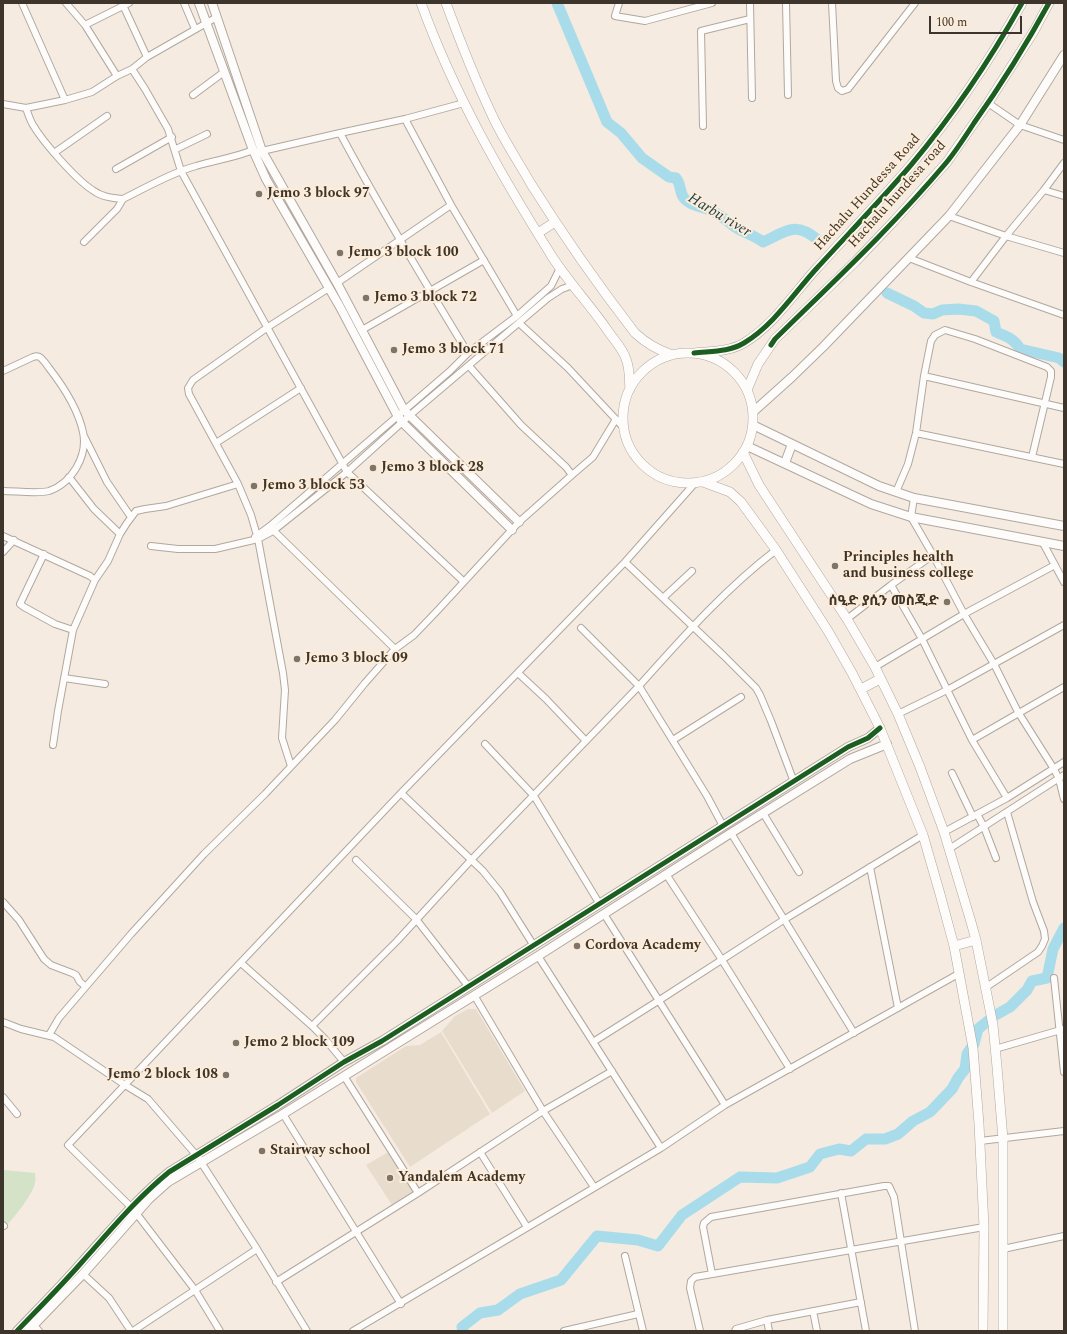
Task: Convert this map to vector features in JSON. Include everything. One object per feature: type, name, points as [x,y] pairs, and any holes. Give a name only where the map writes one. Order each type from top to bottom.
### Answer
[{"type":"main road","points":[[421,3],[432,33],[464,103],[495,164],[560,268],[623,352],[628,363],[630,389]]},
{"type":"main road","points":[[446,3],[468,61],[493,117],[518,162],[555,222],[635,333],[656,349],[672,355]]},
{"type":"main road","name":"Hachalu Hundessa Road","points":[[694,353],[728,350],[743,344],[757,334],[775,317],[910,166],[944,123],[1005,33],[1022,3]]},
{"type":"main road","name":"Hachalu hundesa road","points":[[747,390],[758,364],[776,338],[856,261],[947,162],[988,103],[1034,31],[1049,3]]},
{"type":"main road","points":[[538,233],[555,222]]},
{"type":"main road","points":[[694,353],[716,359],[734,372],[747,390],[753,412],[753,425],[745,449],[733,466],[719,476],[699,482],[683,483],[671,481],[659,476],[640,462],[632,452],[627,440],[623,415],[625,402],[630,389],[643,371],[656,361],[672,355],[694,353]]},
{"type":"main road","points":[[745,449],[759,485],[847,619],[875,666],[898,714],[920,767],[944,832],[976,940],[993,1025],[1003,1139],[1003,1331]]},
{"type":"main road","points":[[699,482],[730,492],[742,502],[776,550],[828,631],[861,689],[880,728],[922,835],[954,946],[973,1048],[980,1141],[984,1226],[983,1331]]},
{"type":"main road","points":[[861,689],[880,679]]},
{"type":"main road","points":[[954,946],[976,940]]},
{"type":"street","points":[[22,3],[65,100]]},
{"type":"street","points":[[66,3],[86,25],[117,76]]},
{"type":"street","points":[[184,3],[195,29]]},
{"type":"street","points":[[199,3],[253,150],[266,179],[400,412],[409,416],[519,522]]},
{"type":"street","points":[[212,3],[262,151],[362,330],[400,412],[403,423],[512,530]]},
{"type":"street","points":[[619,3],[614,16],[645,21],[712,3]]},
{"type":"street","points":[[750,3],[752,98]]},
{"type":"street","points":[[786,3],[788,95]]},
{"type":"street","points":[[832,3],[836,81],[838,88],[842,91],[848,90],[915,3]]},
{"type":"street","points":[[86,25],[125,4],[147,57]]},
{"type":"street","points":[[3,104],[26,108],[65,100],[92,92],[117,76],[132,69],[147,57],[217,17]]},
{"type":"street","points":[[703,126],[701,31],[750,20]]},
{"type":"street","points":[[753,412],[823,347],[949,216],[1020,125],[1064,55]]},
{"type":"street","points":[[132,69],[146,89],[172,137],[181,171],[347,472],[463,582]]},
{"type":"street","points":[[193,95],[224,72]]},
{"type":"street","points":[[262,151],[405,119],[464,103]]},
{"type":"street","points":[[988,103],[1020,125],[1064,140]]},
{"type":"street","points":[[26,108],[33,126],[54,153],[93,191],[102,195],[123,199]]},
{"type":"street","points":[[54,153],[107,116]]},
{"type":"street","points":[[405,119],[451,204],[517,316]]},
{"type":"street","points":[[340,133],[370,189],[429,291],[468,353]]},
{"type":"street","points":[[176,149],[207,134]]},
{"type":"street","points":[[116,169],[172,137]]},
{"type":"street","points":[[84,242],[117,209],[123,199],[181,171],[239,156],[253,150]]},
{"type":"street","points":[[970,282],[1064,163]]},
{"type":"street","points":[[266,179],[274,174]]},
{"type":"street","points":[[1044,190],[1064,196]]},
{"type":"street","points":[[337,283],[451,204]]},
{"type":"street","points":[[949,216],[1006,236],[1064,253]]},
{"type":"street","points":[[909,258],[970,282],[1064,315]]},
{"type":"street","points":[[362,330],[484,260]]},
{"type":"street","points":[[272,528],[342,463],[400,412],[450,371],[468,353],[517,316],[551,286],[560,268]]},
{"type":"street","points":[[151,546],[178,549],[214,549],[256,538],[272,528],[347,472],[409,416],[554,294],[573,285]]},
{"type":"street","points":[[291,766],[282,738],[284,690],[282,673],[251,515],[238,484],[189,394],[188,388],[193,380],[268,327],[329,288]]},
{"type":"street","points":[[340,307],[347,302]]},
{"type":"street","points":[[519,323],[568,368],[624,428]]},
{"type":"street","points":[[896,492],[908,464],[916,433],[924,376],[931,341],[934,335],[945,330],[975,339],[1047,367],[1051,371],[1051,377],[1032,457]]},
{"type":"street","points":[[497,331],[502,338]]},
{"type":"street","points":[[3,371],[33,357],[38,356],[41,358],[57,378],[68,397],[79,420],[83,434],[107,482],[131,517]]},
{"type":"street","points":[[469,366],[521,424],[566,467],[572,475]]},
{"type":"street","points":[[450,371],[455,378]]},
{"type":"street","points":[[924,376],[1064,408]]},
{"type":"street","points":[[216,442],[301,388]]},
{"type":"street","points":[[49,1035],[59,1018],[131,934],[204,854],[265,794],[346,708],[365,683],[395,649],[414,635],[519,522],[597,453],[616,419]]},
{"type":"street","points":[[753,425],[879,486],[914,498],[1064,526]]},
{"type":"street","points":[[916,433],[1064,464]]},
{"type":"street","points":[[3,491],[48,491],[57,487],[78,467],[83,449],[83,434]]},
{"type":"street","points":[[785,463],[792,444]]},
{"type":"street","points":[[745,449],[785,463],[871,504],[911,517],[1064,546]]},
{"type":"street","points":[[69,477],[94,509],[120,534]]},
{"type":"street","points":[[220,1331],[195,1290],[134,1210],[68,1145],[401,793],[625,562],[699,482]]},
{"type":"street","points":[[53,746],[73,630],[95,580],[108,560],[120,534],[131,517],[136,512],[141,510],[166,506],[238,484]]},
{"type":"street","points":[[914,498],[911,517],[964,614],[994,664],[1018,712],[1054,769],[1061,777],[1064,799]]},
{"type":"street","points":[[272,528],[395,649]]},
{"type":"street","points":[[3,536],[90,576],[95,580]]},
{"type":"street","points":[[3,552],[14,540]]},
{"type":"street","points":[[1043,543],[1064,582]]},
{"type":"street","points":[[312,1026],[361,977],[472,859],[639,686],[692,627],[756,565],[776,550]]},
{"type":"street","points":[[44,554],[20,602],[20,606],[55,624],[73,630]]},
{"type":"street","points":[[847,619],[933,555]]},
{"type":"street","points":[[625,562],[756,688],[771,721],[794,782]]},
{"type":"street","points":[[875,666],[964,614],[1055,565]]},
{"type":"street","points":[[663,598],[692,571]]},
{"type":"street","points":[[891,585],[922,639],[972,740],[1007,798]]},
{"type":"street","points":[[898,714],[947,690],[1064,625]]},
{"type":"street","points":[[581,628],[639,686],[707,796],[723,826]]},
{"type":"street","points":[[518,672],[586,741]]},
{"type":"street","points":[[64,678],[105,684]]},
{"type":"street","points":[[972,740],[1018,712],[1064,687]]},
{"type":"street","points":[[673,740],[741,697]]},
{"type":"street","points":[[198,1159],[344,1062],[382,1041],[848,747],[868,738],[880,728]]},
{"type":"street","points":[[485,744],[534,796],[599,904]]},
{"type":"street","points":[[28,1331],[37,1328],[157,1182],[169,1172],[180,1165],[198,1159],[283,1114],[586,926],[773,806],[850,760],[887,744]]},
{"type":"street","points":[[944,832],[1007,798],[1064,762]]},
{"type":"street","points":[[952,773],[975,815],[984,827],[996,858]]},
{"type":"street","points":[[949,849],[1061,777]]},
{"type":"street","points":[[401,793],[483,871],[500,892],[534,946]]},
{"type":"street","points":[[768,798],[773,806]]},
{"type":"street","points":[[985,988],[1038,952],[1045,939],[1044,931],[1033,902],[1007,812]]},
{"type":"street","points":[[763,813],[799,872]]},
{"type":"street","points":[[731,832],[756,875],[785,919],[818,977],[854,1033]]},
{"type":"street","points":[[593,1042],[785,919],[922,835]]},
{"type":"street","points":[[356,860],[416,919],[468,986]]},
{"type":"street","points":[[870,867],[898,1008]]},
{"type":"street","points":[[666,874],[790,1069]]},
{"type":"street","points":[[3,902],[19,920],[35,947],[44,958],[51,965],[76,975],[80,982],[85,986]]},
{"type":"street","points":[[604,914],[725,1105]]},
{"type":"street","points":[[580,916],[586,926]]},
{"type":"street","points":[[538,956],[661,1148]]},
{"type":"street","points":[[240,963],[312,1026],[344,1062]]},
{"type":"street","points":[[353,1331],[661,1148],[725,1105],[960,973]]},
{"type":"street","points":[[1054,978],[1062,1030],[1064,1072]]},
{"type":"street","points":[[474,995],[544,1111],[594,1187]]},
{"type":"street","points":[[3,1022],[21,1030],[54,1037],[148,1099],[198,1159],[307,1331]]},
{"type":"street","points":[[995,1049],[1062,1030]]},
{"type":"street","points":[[382,1041],[386,1050]]},
{"type":"street","points":[[276,1282],[418,1193],[544,1111],[612,1071]]},
{"type":"street","points":[[344,1076],[418,1193]]},
{"type":"street","points":[[3,1097],[17,1114]]},
{"type":"street","points":[[283,1114],[400,1304]]},
{"type":"street","points":[[980,1141],[1064,1131]]},
{"type":"street","points":[[480,1152],[527,1227]]},
{"type":"street","points":[[712,1274],[703,1227],[704,1223],[711,1217],[841,1193],[889,1186],[894,1196],[915,1331]]},
{"type":"street","points":[[841,1193],[866,1331]]},
{"type":"street","points":[[17,1331],[81,1263],[134,1210]]},
{"type":"street","points":[[700,1331],[690,1288],[691,1281],[695,1277],[984,1226]]},
{"type":"street","points":[[1003,1249],[1064,1236]]},
{"type":"street","points":[[82,1274],[109,1298],[132,1331],[257,1250]]},
{"type":"street","points":[[625,1256],[643,1331]]},
{"type":"street","points":[[735,1331],[736,1329],[767,1320],[861,1302]]},
{"type":"street","points":[[813,1311],[817,1331]]},
{"type":"street","points":[[564,1331],[638,1314]]},
{"type":"street","points":[[767,1320],[769,1331]]},
{"type":"shaded area","points":[[468,1009],[476,1009],[525,1091],[492,1113],[442,1031],[455,1016]]},
{"type":"shaded area","points":[[441,1032],[490,1114],[410,1167],[356,1082],[356,1078],[406,1046],[420,1045]]},
{"type":"shaded area","name":"Yandalem Academy","points":[[390,1151],[414,1191],[392,1205],[366,1165]]},
{"type":"green space","points":[[3,1170],[35,1173],[35,1182],[17,1214],[3,1229]]},
{"type":"waterway","name":"Harbu river","points":[[557,3],[607,122],[621,133],[642,158],[669,177],[676,178],[682,196],[687,201],[693,205],[715,213],[735,227],[763,242],[785,232],[797,229],[810,234],[818,240]]},
{"type":"waterway","name":"Harbu river","points":[[887,293],[914,306],[924,313],[933,314],[942,310],[958,309],[976,311],[994,321],[996,332],[1013,340],[1020,349],[1059,358],[1064,362]]},
{"type":"waterway","points":[[463,1331],[462,1327],[480,1313],[498,1310],[520,1294],[561,1280],[597,1236],[638,1240],[658,1246],[682,1215],[740,1177],[777,1178],[810,1167],[820,1154],[839,1149],[851,1151],[866,1139],[885,1139],[898,1134],[913,1121],[930,1112],[952,1089],[965,1069],[967,1054],[974,1044],[978,1029],[994,1016],[1010,1007],[1027,990],[1032,981],[1047,978],[1053,949],[1064,928]]},
{"type":"cycle path","points":[[694,353],[720,351],[738,346],[755,336],[774,318],[817,268],[900,178],[942,127],[970,87],[1022,3]]},
{"type":"cycle path","points":[[771,345],[775,339],[884,231],[946,163],[1004,79],[1049,3]]},
{"type":"cycle path","points":[[17,1331],[66,1280],[134,1204],[169,1172],[278,1105],[344,1062],[382,1041],[848,747],[868,738],[880,728]]},
{"type":"place","name":"Jemo 3 block 97","points":[[259,194]]},
{"type":"place","name":"Jemo 3 block 100","points":[[340,253]]},
{"type":"place","name":"Jemo 3 block 72","points":[[366,298]]},
{"type":"place","name":"Jemo 3 block 71","points":[[394,350]]},
{"type":"place","name":"Jemo 3 block 28","points":[[373,468]]},
{"type":"place","name":"Jemo 3 block 53","points":[[254,486]]},
{"type":"place","name":"Principles health and business college","points":[[835,566]]},
{"type":"place","name":"ሰዒድ ያሲን መስጂድ","points":[[947,602]]},
{"type":"place","name":"Jemo 3 block 09","points":[[297,659]]},
{"type":"place","name":"Cordova Academy","points":[[577,946]]},
{"type":"place","name":"Jemo 2 block 109","points":[[236,1043]]},
{"type":"place","name":"Jemo 2 block 108","points":[[226,1075]]},
{"type":"place","name":"Stairway school","points":[[262,1151]]},
{"type":"place","name":"Yandalem Academy","points":[[390,1178]]}]
